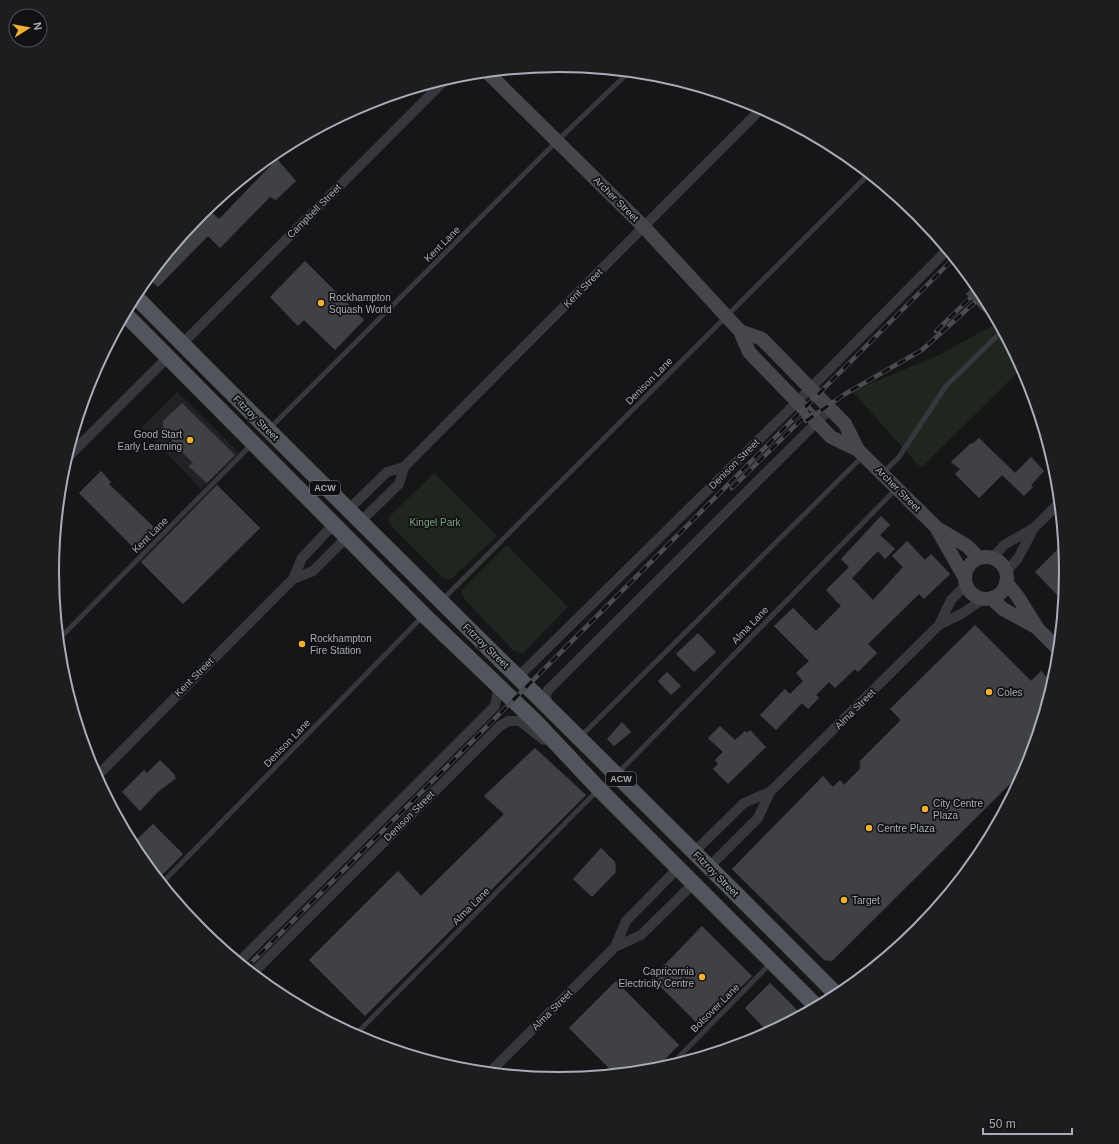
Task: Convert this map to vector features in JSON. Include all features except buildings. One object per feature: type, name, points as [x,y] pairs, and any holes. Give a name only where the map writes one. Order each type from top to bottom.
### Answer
[{"type":"main road","name":"Fitzroy Street","points":[[139,300],[440,602],[518,677],[833,991]]},
{"type":"main road","name":"Fitzroy Street","points":[[129,318],[424,615],[499,686],[599,789],[813,1003]]},
{"type":"main road","points":[[168,357],[182,344]]},
{"type":"main road","name":"Kent Street","points":[[334,524],[348,510]]},
{"type":"main road","name":"Kent Street","points":[[347,537],[360,522]]},
{"type":"main road","name":"Alma Street","points":[[678,868],[694,852]]},
{"type":"main road","name":"Alma Street","points":[[694,883],[709,867]]},
{"type":"main road","points":[[810,967],[839,987]]},
{"type":"street","name":"Archer Street","points":[[491,76],[644,227],[726,318],[740,331],[762,339],[845,424],[861,452],[937,528],[986,558]]},
{"type":"street","name":"Campbell Street","points":[[182,344],[438,87]]},
{"type":"street","name":"Kent Street","points":[[360,522],[399,484],[404,467],[757,113]]},
{"type":"street","name":"Denison Street","points":[[518,677],[945,252]]},
{"type":"street","name":"Archer Street","points":[[740,331],[749,352],[817,422],[831,436],[861,452]]},
{"type":"street","points":[[74,452],[168,357]]},
{"type":"street","points":[[547,706],[546,696],[548,690],[830,409]]},
{"type":"street","name":"Kent Street","points":[[348,510],[387,472],[404,467]]},
{"type":"street","points":[[1038,629],[1003,610],[987,598],[973,594],[965,581],[970,563],[986,558],[1004,545],[1034,528],[1056,506]]},
{"type":"street","name":"Kent Street","points":[[101,772],[293,579],[302,558],[334,524]]},
{"type":"street","name":"Archer Street","points":[[937,528],[965,581]]},
{"type":"street","points":[[987,598],[1001,592],[1006,577],[1034,528]]},
{"type":"street","name":"Kent Street","points":[[293,579],[313,571],[347,537]]},
{"type":"street","points":[[986,558],[998,561],[1006,577],[1038,629],[1054,645]]},
{"type":"street","name":"Alma Street","points":[[940,625],[951,600],[965,581]]},
{"type":"street","name":"Alma Street","points":[[709,867],[758,818],[770,793],[940,625],[987,598]]},
{"type":"street","name":"Denison Street","points":[[242,959],[495,706],[499,686]]},
{"type":"street","name":"Denison Street","points":[[256,970],[500,726],[512,720],[525,723],[577,765]]},
{"type":"street","name":"Alma Street","points":[[694,852],[744,803],[770,793]]},
{"type":"street","name":"Alma Street","points":[[616,947],[626,921],[678,868]]},
{"type":"street","name":"Alma Street","points":[[493,1068],[616,947],[641,935],[694,883]]},
{"type":"lane","name":"Kent Lane","points":[[268,430],[557,141],[625,76]]},
{"type":"lane","name":"Denison Lane","points":[[440,602],[866,177]]},
{"type":"lane","points":[[882,474],[899,457],[946,386],[999,334]]},
{"type":"lane","name":"Kent Lane","points":[[63,635],[253,443]]},
{"type":"lane","points":[[579,738],[861,452]]},
{"type":"lane","name":"Alma Lane","points":[[617,775],[896,488]]},
{"type":"lane","name":"Denison Lane","points":[[165,880],[424,615]]},
{"type":"lane","name":"Alma Lane","points":[[360,1030],[599,789]]},
{"type":"lane","name":"Bolsover Lane","points":[[678,1058],[772,962]]},
{"type":"shaded area","name":"Good Start Early Learning","points":[[177,392],[239,453],[201,489],[142,427]]},
{"type":"green space","points":[[994,325],[1018,372],[921,468],[852,391],[937,356]]},
{"type":"green space","name":"Kingel Park","points":[[434,473],[497,536],[450,580],[444,579],[391,526],[388,518]]},
{"type":"green space","points":[[507,545],[568,607],[523,653],[514,651],[465,600],[461,591]]},
{"type":"railway","points":[[249,965],[952,260]]},
{"type":"railway","points":[[936,331],[969,299]]},
{"type":"railway","points":[[806,421],[845,394],[922,350],[974,303]]},
{"type":"railway","points":[[732,488],[810,411]]},
{"type":"place","name":"Rockhampton Squash World","points":[[321,303]]},
{"type":"place","name":"Good Start Early Learning","points":[[190,440]]},
{"type":"place","name":"Rockhampton Fire Station","points":[[302,644]]},
{"type":"place","name":"Coles","points":[[989,692]]},
{"type":"place","name":"City Centre Plaza","points":[[925,809]]},
{"type":"place","name":"Centre Plaza","points":[[869,828]]},
{"type":"place","name":"Target","points":[[844,900]]},
{"type":"place","name":"Capricornia Electricity Centre","points":[[702,977]]}]
